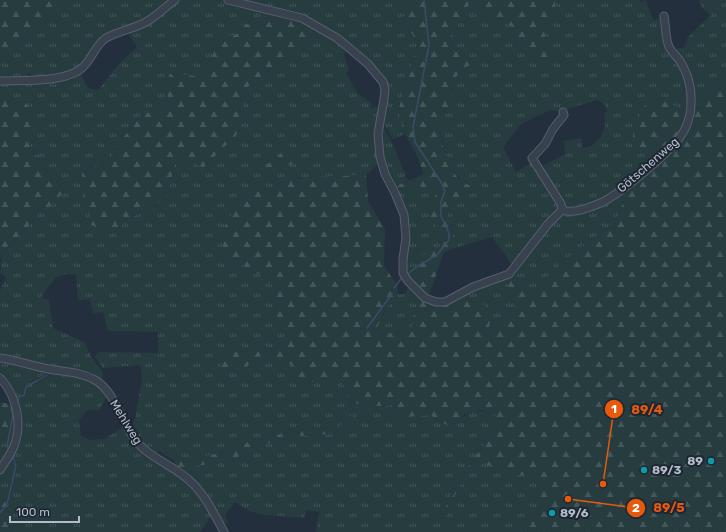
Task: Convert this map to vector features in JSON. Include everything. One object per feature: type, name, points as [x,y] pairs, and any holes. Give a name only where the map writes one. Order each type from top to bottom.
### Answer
[{"type":"street","points":[[0,81],[44,79],[59,77],[77,71],[85,66],[105,39],[118,32],[146,22],[175,0]]},
{"type":"street","points":[[228,0],[310,21],[337,38],[348,47],[368,64],[383,82],[385,94],[378,134],[380,157],[385,174],[404,215],[406,238],[403,273],[408,281],[425,298],[436,302],[446,302],[473,287],[509,274],[548,224],[562,210],[560,204],[532,158],[545,144],[553,128],[564,115],[563,112]]},
{"type":"street","name":"Götschenweg","points":[[562,210],[567,212],[578,210],[599,204],[612,196],[640,175],[674,145],[683,133],[690,112],[690,86],[684,69],[669,46],[664,16]]},
{"type":"street","name":"Mehlweg","points":[[0,358],[17,360],[45,369],[89,377],[100,384],[109,395],[133,438],[146,451],[172,467],[190,481],[206,499],[224,532]]},
{"type":"street","points":[[0,378],[11,393],[16,410],[18,426],[14,446],[0,470]]},
{"type":"green space","points":[[0,0],[60,0],[50,19],[31,35],[11,43],[0,56]]},
{"type":"green space","points":[[60,0],[173,0],[154,15],[106,37],[77,70],[41,78],[29,73],[27,74],[35,79],[0,80],[0,56],[11,43],[31,35]]},
{"type":"green space","points":[[179,0],[224,0],[281,16],[257,28],[218,40],[212,57],[212,72],[199,76],[169,74],[167,105],[140,116],[120,142],[110,159],[82,173],[90,209],[112,234],[125,221],[167,198],[175,162],[192,161],[203,168],[239,132],[244,113],[240,93],[316,34],[311,24],[349,49],[344,54],[349,70],[346,73],[358,94],[372,104],[370,107],[371,109],[376,106],[380,110],[377,165],[366,175],[288,178],[270,188],[242,196],[225,257],[255,271],[275,287],[277,316],[286,336],[279,346],[270,350],[232,352],[224,359],[220,369],[224,372],[240,370],[254,362],[257,357],[263,356],[272,359],[276,368],[285,360],[294,368],[296,375],[302,382],[341,382],[346,388],[350,401],[350,419],[339,427],[320,430],[309,428],[254,440],[216,454],[179,462],[175,467],[173,465],[175,461],[159,451],[154,454],[150,450],[150,447],[147,449],[139,442],[131,428],[135,419],[142,379],[140,365],[103,368],[95,357],[99,352],[158,353],[158,332],[108,331],[103,312],[93,313],[90,299],[78,301],[76,275],[64,274],[59,276],[51,283],[41,298],[49,300],[53,328],[84,342],[91,356],[103,373],[102,379],[99,380],[0,356],[0,291],[6,277],[0,273],[2,253],[31,224],[39,210],[61,194],[26,139],[9,97],[0,99],[0,83],[80,72],[88,88],[98,90],[118,65],[137,47],[129,35],[133,29]]},
{"type":"green space","points":[[234,0],[407,0],[407,11],[402,19],[418,43],[398,111],[405,134],[393,139],[386,128],[383,118],[386,85],[338,36]]},
{"type":"green space","points":[[407,0],[555,0],[555,6],[543,28],[551,57],[545,66],[516,44],[512,27],[469,4],[450,37],[454,50],[472,64],[464,68],[455,78],[449,107],[440,114],[440,130],[450,166],[459,179],[472,187],[446,210],[458,247],[444,252],[428,298],[421,293],[416,258],[439,248],[444,236],[428,217],[437,191],[419,186],[397,192],[394,187],[424,174],[417,156],[405,134],[398,111],[418,43],[402,19],[407,11]]},
{"type":"green space","points":[[555,0],[639,0],[641,2],[645,0],[654,21],[663,16],[664,32],[684,70],[690,109],[679,109],[659,98],[655,146],[664,153],[612,195],[585,207],[566,209],[539,168],[565,154],[564,141],[581,138],[582,148],[592,146],[601,136],[605,127],[604,113],[607,111],[605,105],[597,100],[561,111],[551,110],[522,123],[503,147],[516,172],[532,162],[561,208],[514,267],[492,237],[458,247],[446,210],[460,179],[448,164],[439,125],[440,114],[449,107],[455,78],[464,68],[454,50],[450,37],[469,4],[512,27],[516,44],[551,57],[543,28],[555,6]]},
{"type":"green space","points":[[699,0],[726,0],[726,80],[717,84],[696,107],[692,109],[691,84],[672,50],[685,47],[687,38],[711,15],[702,8]]},
{"type":"green space","points":[[281,16],[311,24],[316,34],[240,93],[244,113],[239,132],[203,168],[192,161],[175,162],[167,198],[125,221],[112,234],[89,224],[90,209],[84,207],[82,173],[110,159],[120,142],[140,116],[167,105],[169,74],[199,76],[212,72],[212,57],[218,40],[239,33],[243,23],[257,28]]},
{"type":"green space","points":[[726,80],[726,532],[514,532],[541,505],[541,486],[524,475],[510,475],[487,465],[483,453],[471,468],[461,485],[445,520],[442,519],[448,501],[490,435],[495,415],[481,410],[465,414],[451,428],[430,415],[396,418],[393,405],[365,407],[353,402],[352,416],[356,419],[353,426],[330,434],[298,436],[257,446],[252,453],[215,463],[178,469],[175,467],[179,462],[216,454],[254,440],[309,428],[320,430],[339,427],[350,419],[351,415],[350,401],[346,388],[341,382],[302,382],[296,375],[294,368],[285,360],[282,370],[276,368],[272,359],[263,356],[257,357],[254,362],[240,370],[224,372],[220,369],[224,359],[232,352],[270,350],[279,346],[286,336],[277,316],[275,287],[255,271],[225,257],[221,233],[242,196],[270,188],[288,178],[366,175],[368,201],[385,229],[384,265],[397,286],[398,294],[385,310],[374,334],[412,332],[414,313],[421,297],[435,307],[470,300],[486,306],[491,319],[489,327],[494,329],[503,316],[513,307],[506,277],[510,275],[531,295],[554,269],[592,239],[614,225],[627,193],[646,180],[647,170],[664,153],[655,146],[643,152],[633,141],[633,129],[647,101],[660,99],[665,100],[677,107],[690,109],[696,107],[717,84]]},
{"type":"green space","points":[[9,97],[27,104],[35,123],[26,140],[62,194],[44,212],[38,210],[31,224],[2,252],[0,260],[0,99]]},
{"type":"green space","points":[[381,122],[394,147],[408,181],[394,187],[386,170],[381,150]]},
{"type":"green space","points":[[284,151],[296,155],[297,158],[294,163],[270,175],[260,170]]},
{"type":"green space","points":[[647,170],[646,180],[627,193],[614,225],[592,239],[554,269],[531,296],[510,275],[545,230],[559,217],[592,207]]},
{"type":"green space","points":[[419,186],[437,191],[444,235],[421,293],[408,277],[405,269],[409,241],[397,192]]},
{"type":"green space","points":[[506,277],[513,307],[503,316],[494,329],[448,304],[435,307],[430,303]]},
{"type":"green space","points":[[409,285],[421,297],[414,313],[412,332],[374,334],[390,303],[398,294],[405,294]]},
{"type":"green space","points":[[0,359],[78,375],[99,385],[107,396],[99,410],[87,410],[79,421],[81,436],[90,440],[104,439],[125,426],[135,443],[185,478],[213,514],[200,532],[16,532],[7,507],[17,466],[12,453],[17,407],[20,399],[24,395],[26,387],[49,375],[47,373],[25,386],[23,394],[18,397],[17,403],[0,377]]},
{"type":"green space","points":[[352,402],[365,407],[394,405],[396,418],[430,415],[451,428],[471,412],[481,411],[496,415],[490,435],[448,501],[442,519],[445,519],[461,484],[483,452],[510,474],[524,475],[541,486],[541,505],[514,532],[316,532],[319,512],[306,510],[304,518],[264,515],[249,511],[235,502],[225,515],[228,522],[226,524],[178,469],[215,463],[252,453],[257,446],[298,436],[330,434],[353,426]]},
{"type":"green space","points":[[0,403],[12,405],[16,424],[10,428],[0,444]]},
{"type":"green space","points":[[16,424],[15,437],[0,467],[0,444],[10,428]]},
{"type":"green space","points":[[11,455],[16,465],[6,505],[0,487],[0,473]]},
{"type":"green space","points":[[0,487],[16,532],[0,532]]},
{"type":"waterway","points":[[409,273],[437,255],[449,240],[449,233],[441,216],[441,202],[445,191],[441,182],[415,142],[413,127],[429,45],[424,0]]},
{"type":"waterway","points":[[394,288],[401,279]]},
{"type":"waterway","points":[[367,328],[392,294]]},
{"type":"waterway","points":[[18,404],[19,397],[24,395],[26,387],[47,375]]},
{"type":"waterway","points":[[9,449],[7,446],[13,415],[11,408],[13,407]]},
{"type":"waterway","points":[[0,513],[7,504],[16,466],[12,454]]},
{"type":"place","name":"89","points":[[711,461]]},
{"type":"place","name":"89/3","points":[[644,470]]},
{"type":"place","name":"89/4","points":[[603,484]]},
{"type":"place","name":"89/5","points":[[568,499]]},
{"type":"place","name":"89/6","points":[[552,513]]}]
